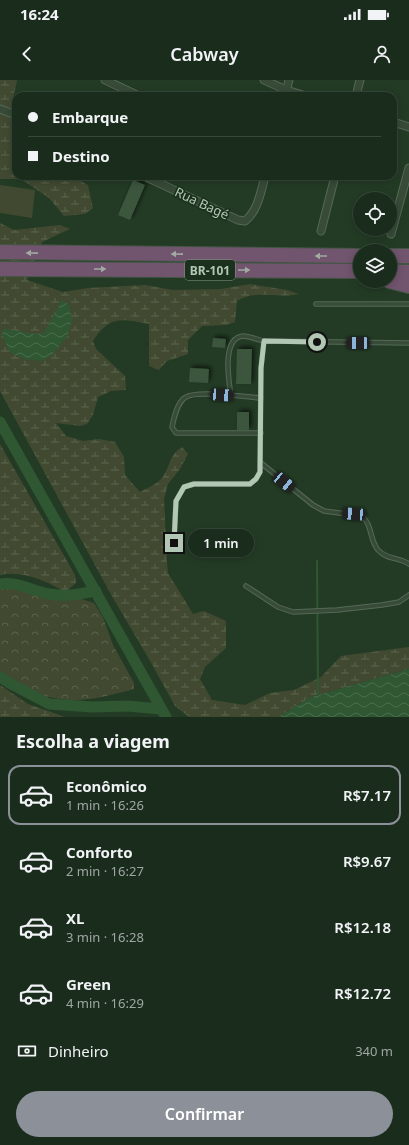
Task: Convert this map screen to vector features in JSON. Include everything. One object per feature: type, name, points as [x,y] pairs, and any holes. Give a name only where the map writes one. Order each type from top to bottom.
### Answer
[{"type":"highway","name":"BR-101","points":[[0,252],[64,254],[353,256]]},
{"type":"highway","points":[[397,256],[408,256]]},
{"type":"highway","name":"BR-101","points":[[0,269],[353,271]]},
{"type":"highway","points":[[327,270],[334,278],[353,279]]},
{"type":"highway","points":[[397,272],[409,272]]},
{"type":"highway","points":[[397,283],[409,286]]},
{"type":"street","points":[[105,80],[130,92]]},
{"type":"street","points":[[264,80],[284,92]]},
{"type":"street","points":[[286,92],[289,80]]},
{"type":"street","points":[[357,92],[360,80]]},
{"type":"street","points":[[0,109],[12,114]]},
{"type":"street","points":[[397,123],[409,127]]},
{"type":"street","points":[[397,212],[409,168]]},
{"type":"street","name":"Rua Bagé","points":[[153,180],[238,220],[245,221],[253,212],[264,180]]},
{"type":"street","points":[[321,231],[334,180]]},
{"type":"lane","points":[[316,304],[409,304]]},
{"type":"lane","points":[[231,396],[228,376],[228,350],[233,341],[242,336],[264,341],[409,343]]},
{"type":"lane","points":[[174,543],[176,501],[184,487],[194,484],[250,484],[256,479],[260,472],[262,354],[264,341]]},
{"type":"lane","points":[[261,398],[198,394],[186,397],[178,406],[172,427],[176,433],[261,433]]},
{"type":"lane","points":[[261,463],[312,505],[324,511],[362,516],[370,526],[374,544],[383,555],[409,564]]},
{"type":"lane","points":[[246,586],[285,610],[319,611],[382,605],[399,602],[409,595]]},
{"type":"green space","points":[[0,80],[17,80],[14,92],[12,92],[11,109],[12,179],[0,179]]},
{"type":"green space","points":[[22,180],[79,180],[88,185],[93,208],[85,214],[64,216],[49,198]]},
{"type":"green space","points":[[0,185],[35,190],[32,218],[0,213]]},
{"type":"green space","points":[[0,223],[14,230],[60,225],[70,229],[42,242],[27,280],[63,292],[88,288],[145,285],[173,290],[221,289],[250,284],[287,290],[299,294],[244,297],[237,301],[235,322],[226,325],[202,326],[188,340],[188,354],[167,361],[159,370],[149,366],[149,324],[123,320],[111,323],[99,333],[93,341],[96,349],[125,376],[126,390],[111,391],[98,397],[93,415],[87,424],[80,426],[56,423],[66,436],[83,441],[99,439],[115,442],[124,457],[125,475],[140,492],[155,484],[162,478],[177,450],[182,447],[188,454],[180,469],[168,484],[164,499],[167,563],[168,573],[193,614],[204,611],[226,621],[226,648],[205,667],[200,679],[212,700],[245,705],[270,693],[294,690],[321,677],[341,656],[409,647],[409,669],[311,697],[278,717],[189,717],[175,706],[113,598],[0,391]]},
{"type":"green space","points":[[0,444],[75,575],[76,583],[65,592],[42,580],[25,575],[0,575]]},
{"type":"green space","points":[[10,586],[46,598],[63,600],[78,598],[94,603],[103,617],[113,645],[134,683],[134,689],[96,698],[65,700],[35,692],[0,673],[0,588]]},
{"type":"green space","points":[[0,685],[28,704],[65,717],[0,717]]},
{"type":"water","points":[[62,300],[69,305],[72,320],[67,337],[51,356],[41,361],[24,359],[10,352],[2,335],[3,329],[33,334],[44,333]]},
{"type":"water","points":[[409,669],[409,717],[278,717],[311,697]]},
{"type":"building","points":[[133,180],[145,185],[130,220],[118,215]]},
{"type":"building","points":[[213,338],[226,339],[225,348],[212,347]]},
{"type":"building","points":[[237,349],[252,349],[251,384],[236,384]]},
{"type":"building","points":[[190,368],[209,369],[208,383],[189,382]]},
{"type":"building","points":[[237,412],[249,412],[249,430],[237,430]]},
{"type":"waterway","points":[[0,422],[166,717]]},
{"type":"waterway","points":[[317,561],[318,695]]},
{"type":"waterway","points":[[0,584],[6,583],[18,585],[43,593],[55,595],[72,595],[96,591]]},
{"type":"waterway","points":[[0,677],[49,704],[92,707],[127,706],[161,709]]},
{"type":"route","points":[[174,543],[176,501],[179,493],[184,487],[194,484],[250,484],[256,479],[260,472],[261,368],[264,341],[317,342]]}]
